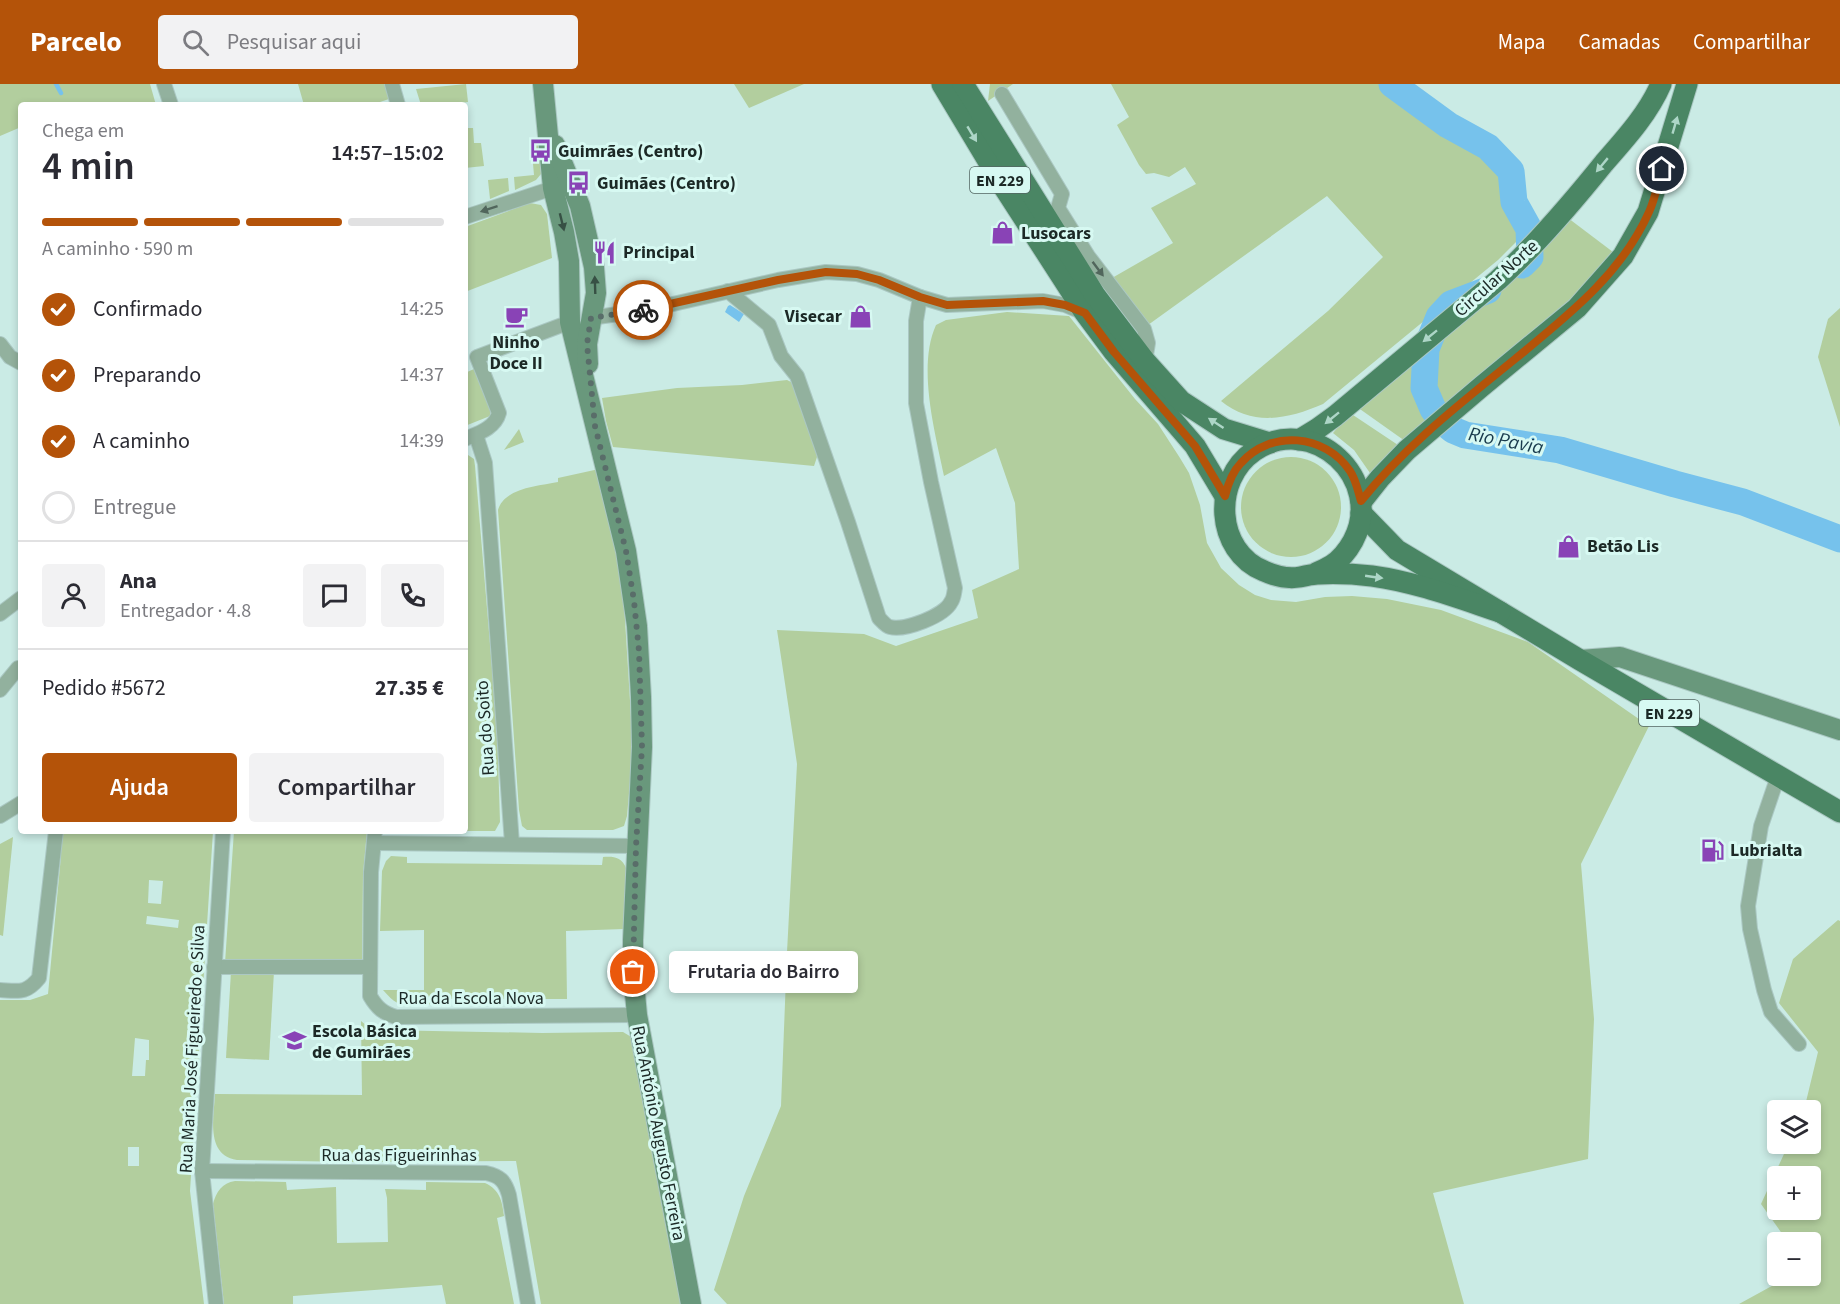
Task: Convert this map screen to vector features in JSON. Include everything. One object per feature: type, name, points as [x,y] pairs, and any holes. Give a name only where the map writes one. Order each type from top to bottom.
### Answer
[{"type":"main road","name":"EN 229","points":[[942,84],[1005,189],[1085,313],[1114,352],[1195,446],[1225,496]]},
{"type":"main road","name":"EN 229","points":[[963,84],[1095,295],[1145,361],[1181,401],[1224,429],[1270,443]]},
{"type":"main road","name":"Circular Norte","points":[[1299,440],[1317,429],[1498,280],[1522,257],[1565,211],[1632,130],[1647,110],[1661,84]]},
{"type":"main road","points":[[1361,507],[1380,478],[1481,387],[1577,308],[1623,256],[1648,212],[1687,84]]},
{"type":"main road","name":"EN 229","points":[[1299,440],[1314,443],[1329,450],[1351,472],[1358,486],[1361,507],[1357,533],[1347,550],[1334,564],[1316,573],[1298,577],[1280,576],[1262,570],[1247,560],[1235,546],[1227,529],[1224,511],[1230,479],[1240,463],[1254,451],[1270,443],[1299,440]]},
{"type":"main road","name":"EN 229","points":[[1361,507],[1397,550],[1840,812]]},
{"type":"main road","name":"EN 229","points":[[1316,573],[1372,576],[1406,583],[1429,588],[1500,612]]},
{"type":"street","points":[[164,84],[170,102]]},
{"type":"street","points":[[392,84],[398,102]]},
{"type":"street","name":"Rua António Augusto Ferreira","points":[[543,84],[546,123],[562,185],[564,232],[569,261],[569,317],[626,551],[637,626],[642,747],[636,846],[633,972],[637,1016],[692,1303]]},
{"type":"street","points":[[1002,94],[1062,194],[1058,208],[1088,256],[1144,329],[1148,343],[1145,361]]},
{"type":"street","points":[[1010,160],[1035,146]]},
{"type":"street","points":[[468,216],[562,185]]},
{"type":"street","name":"Rua António Augusto Ferreira","points":[[562,185],[580,206],[594,267],[596,293],[587,344],[595,426]]},
{"type":"street","points":[[471,437],[497,421],[499,413],[477,357],[569,317],[576,322],[585,322],[591,318],[651,309],[826,272],[857,274],[879,280],[920,297],[947,305],[1043,301],[1065,305],[1085,313]]},
{"type":"street","points":[[728,291],[769,325],[780,356],[797,376],[879,618],[888,627],[901,628],[919,623],[947,609],[952,601],[955,588],[916,403],[916,321],[920,297]]},
{"type":"street","points":[[0,344],[10,357],[18,361]]},
{"type":"street","points":[[468,367],[478,362]]},
{"type":"street","name":"Rua do Soito","points":[[471,437],[484,463],[512,844]]},
{"type":"street","points":[[0,614],[18,600]]},
{"type":"street","points":[[1580,660],[1620,657],[1840,730]]},
{"type":"street","points":[[0,690],[18,668]]},
{"type":"street","points":[[1778,776],[1761,826],[1748,906],[1750,929],[1771,1012],[1799,1044]]},
{"type":"street","points":[[0,816],[18,805]]},
{"type":"street","points":[[0,990],[23,992],[39,978],[56,834]]},
{"type":"street","name":"Rua Maria José Figueiredo e Silva","points":[[216,1304],[202,1171],[223,834]]},
{"type":"street","points":[[375,837],[512,844],[636,846]]},
{"type":"street","name":"Rua da Escola Nova","points":[[375,837],[371,872],[370,996],[384,1013],[396,1017],[637,1016]]},
{"type":"street","points":[[214,967],[369,967]]},
{"type":"street","name":"Rua das Figueirinhas","points":[[202,1171],[495,1175],[501,1178],[506,1185],[509,1195],[528,1304]]},
{"type":"green space","points":[[0,84],[150,84],[155,102],[18,102],[18,128],[0,136]]},
{"type":"green space","points":[[298,84],[385,84],[389,99],[380,102],[303,102]]},
{"type":"green space","points":[[466,84],[468,102],[420,102],[416,89]]},
{"type":"green space","points":[[734,84],[804,84],[749,108]]},
{"type":"green space","points":[[990,84],[1013,84],[988,101]]},
{"type":"green space","points":[[1111,84],[1385,84],[1446,129],[1489,153],[1506,173],[1509,204],[1525,233],[1498,260],[1323,404],[1297,414],[1271,418],[1246,415],[1221,401],[1328,311],[1383,257],[1327,196],[1148,325],[1112,278],[1173,243],[1151,208],[1196,184],[1185,167],[1169,177],[1154,173],[1146,174],[1117,125],[1129,117]]},
{"type":"green space","points":[[468,128],[473,128],[474,143],[481,143],[484,166],[468,168]]},
{"type":"green space","points":[[531,141],[539,141],[541,174],[536,180],[515,190],[514,177],[534,175]]},
{"type":"green space","points":[[508,178],[509,191],[490,199],[488,180]]},
{"type":"green space","points":[[530,203],[541,205],[547,214],[552,258],[468,291],[468,226]]},
{"type":"green space","points":[[1568,218],[1613,252],[1565,307],[1405,441],[1357,407]]},
{"type":"green space","points":[[1840,308],[1840,427],[1818,357],[1828,319]]},
{"type":"green space","points":[[1007,312],[1069,316],[1135,399],[1158,424],[1180,458],[1189,473],[1200,505],[1207,543],[1221,568],[1239,585],[1255,595],[1271,600],[1296,602],[1325,597],[1352,596],[1387,599],[1441,610],[1528,642],[1649,726],[1581,864],[1594,1019],[1588,1159],[1433,1193],[1464,1304],[727,1304],[714,1290],[744,1196],[781,1106],[797,764],[777,630],[864,634],[896,646],[978,618],[972,590],[1019,569],[1015,503],[996,448],[944,476],[928,380],[928,360],[936,325],[946,320]]},
{"type":"green space","points":[[474,369],[491,411],[490,416],[468,425],[468,372]]},
{"type":"green space","points":[[787,380],[793,383],[809,421],[817,457],[814,466],[613,447],[602,398],[677,388]]},
{"type":"green space","points":[[1350,413],[1398,445],[1370,473],[1354,450],[1333,433]]},
{"type":"green space","points":[[519,429],[524,442],[504,450]]},
{"type":"green space","points":[[468,455],[474,459],[475,466],[497,727],[500,822],[495,831],[468,831]]},
{"type":"green space","points":[[1291,457],[1310,461],[1326,472],[1337,488],[1341,507],[1337,526],[1326,542],[1310,553],[1291,557],[1272,553],[1256,542],[1245,526],[1241,507],[1245,488],[1256,472],[1272,461]]},
{"type":"green space","points":[[599,469],[622,572],[633,749],[627,816],[624,826],[613,830],[527,830],[522,826],[519,810],[498,510],[507,497],[523,489],[558,482],[558,478]]},
{"type":"green space","points":[[61,834],[213,834],[190,1191],[204,1304],[0,1304],[0,1000],[30,1000],[48,994]],"holes":[[[149,880],[163,881],[161,904],[148,903]],[[147,916],[179,920],[178,928],[146,924]],[[135,1038],[149,1040],[149,1060],[146,1060],[145,1076],[132,1076]],[[128,1147],[139,1147],[139,1166],[128,1166]]]},
{"type":"green space","points":[[234,834],[367,834],[363,874],[362,961],[225,963]]},
{"type":"green space","points":[[13,837],[3,936],[0,935],[0,844]]},
{"type":"green space","points":[[391,856],[407,857],[407,863],[602,865],[603,857],[617,858],[626,868],[624,929],[566,931],[567,999],[431,999],[431,1004],[404,1006],[394,1001],[383,990],[424,990],[424,930],[380,931],[382,871]]},
{"type":"green space","points":[[1838,920],[1840,921],[1840,1304],[1739,1304],[1772,1286],[1821,1286],[1821,1232],[1781,1232],[1772,1220],[1821,1220],[1821,1166],[1778,1166],[1784,1154],[1821,1154],[1821,1100],[1806,1100],[1818,1052],[1779,1003],[1793,959]]},
{"type":"green space","points":[[231,971],[274,971],[269,1060],[226,1058]]},
{"type":"green space","points":[[361,1021],[367,1026],[381,1030],[623,1032],[633,1038],[676,1263],[681,1304],[541,1304],[516,1161],[237,1160],[227,1157],[220,1151],[216,1143],[213,1124],[215,1094],[362,1095]]},
{"type":"green space","points":[[235,1181],[286,1182],[287,1190],[336,1187],[337,1243],[388,1242],[385,1189],[426,1190],[426,1182],[485,1183],[497,1193],[502,1206],[504,1216],[497,1218],[514,1304],[446,1304],[442,1285],[293,1296],[293,1304],[224,1304],[213,1204],[220,1189]]},
{"type":"green space","points":[[1767,1191],[1767,1212],[1761,1204]]},
{"type":"water","points":[[730,305],[744,314],[739,322],[725,312]]},
{"type":"waterway","points":[[56,84],[61,93]]},
{"type":"waterway","name":"Rio Pavia","points":[[1392,84],[1448,125],[1488,147],[1511,171],[1514,202],[1529,229],[1530,257],[1522,265]]},
{"type":"waterway","name":"Rio Pavia","points":[[1488,290],[1451,304],[1439,317],[1426,349],[1424,388],[1433,409],[1453,430],[1465,435],[1560,450],[1743,502],[1840,539]]},
{"type":"way so far","points":[[633,972],[636,846],[641,794],[642,747],[639,651],[626,551],[595,426],[587,344],[591,318],[643,310]]},
{"type":"place","name":"Guimrães (Centro)","points":[[540,151]]},
{"type":"place","name":"Guimães (Centro)","points":[[579,183]]},
{"type":"place","name":"Lusocars","points":[[1003,233]]},
{"type":"place","name":"Principal","points":[[605,252]]},
{"type":"place","name":"Ninho Doce II","points":[[516,316]]},
{"type":"place","name":"Visecar","points":[[860,316]]},
{"type":"place","name":"Betão Lis","points":[[1569,546]]},
{"type":"place","name":"Lubrialta","points":[[1712,850]]},
{"type":"place","name":"Frutaria do Bairro","points":[[633,972]]},
{"type":"place","name":"Escola Básica de Gumirães","points":[[294,1041]]},
{"type":"route","points":[[643,310],[778,280],[826,272],[857,274],[947,305],[1043,301],[1065,305],[1085,313],[1114,352],[1195,446],[1225,496],[1230,479],[1240,463],[1254,451],[1270,443],[1299,440],[1314,443],[1329,450],[1341,460],[1351,472],[1358,486],[1361,501],[1407,450],[1577,308],[1596,288],[1623,256],[1648,212],[1662,169]]}]
